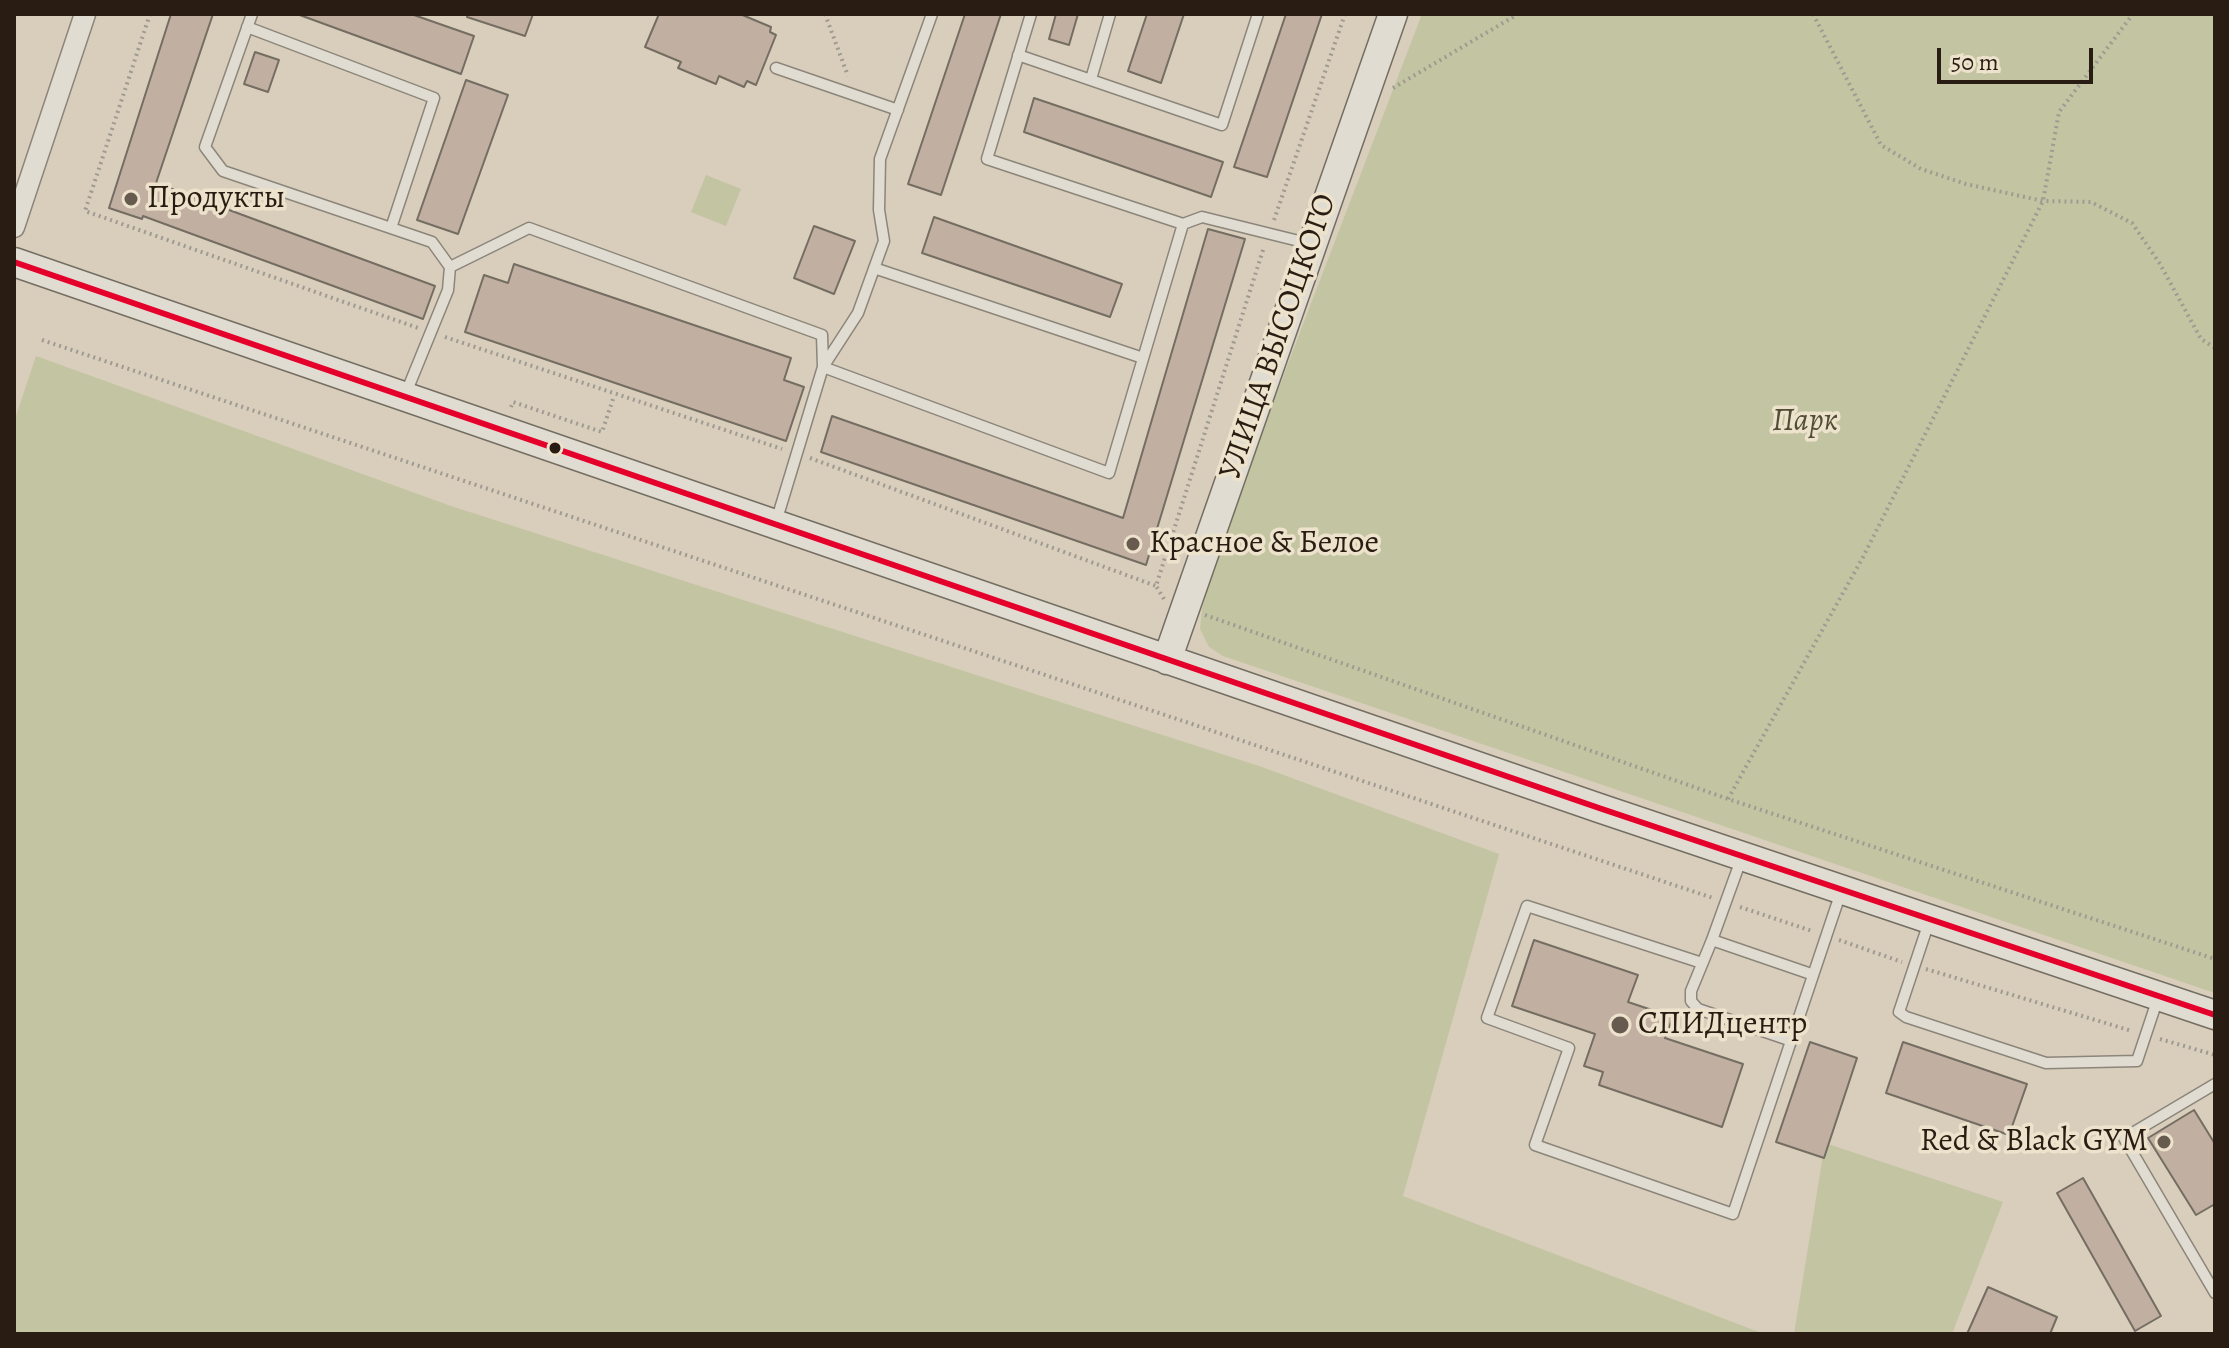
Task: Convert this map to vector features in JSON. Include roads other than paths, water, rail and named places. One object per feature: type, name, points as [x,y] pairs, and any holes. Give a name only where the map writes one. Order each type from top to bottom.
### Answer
[{"type":"street","points":[[14,227],[85,14]]},
{"type":"street","name":"УЛИЦА ВЫСОЦКОГО","points":[[1167,660],[1393,14]]},
{"type":"street","points":[[14,262],[1841,891],[2215,1015]]},
{"type":"lane","points":[[252,14],[205,147],[223,171],[432,242],[450,267],[448,290],[405,395]]},
{"type":"lane","points":[[775,525],[823,367],[858,313],[884,241],[879,210],[880,159],[932,14]]},
{"type":"lane","points":[[1031,14],[987,159],[1183,224],[1202,217],[1311,244]]},
{"type":"lane","points":[[1091,79],[1110,14]]},
{"type":"lane","points":[[1018,55],[1222,125],[1258,14]]},
{"type":"lane","points":[[247,27],[434,98],[391,228]]},
{"type":"lane","points":[[776,68],[898,110]]},
{"type":"lane","points":[[823,367],[1109,473],[1183,224]]},
{"type":"lane","points":[[450,267],[529,228],[822,335],[823,367]]},
{"type":"lane","points":[[874,268],[1143,358]]},
{"type":"lane","points":[[1742,857],[1691,991],[1691,1001],[1698,1009],[1789,1040]]},
{"type":"lane","points":[[1702,963],[1527,906],[1487,1018],[1569,1048],[1535,1145],[1733,1214],[1841,891]]},
{"type":"lane","points":[[1929,921],[1899,1012],[2046,1063],[2137,1061],[2158,996]]},
{"type":"lane","points":[[1712,940],[1811,974]]},
{"type":"lane","points":[[2215,1084],[2124,1138],[2215,1293]]},
{"type":"place","name":"Продукты","points":[[131,199]]},
{"type":"place","name":"Красное & Белое","points":[[1133,544]]},
{"type":"place","name":"СПИДцентр","points":[[1620,1025]]},
{"type":"place","name":"Red & Black GYM","points":[[2164,1142]]},
{"type":"park label","name":"Парк","points":[[1805,422]]}]
